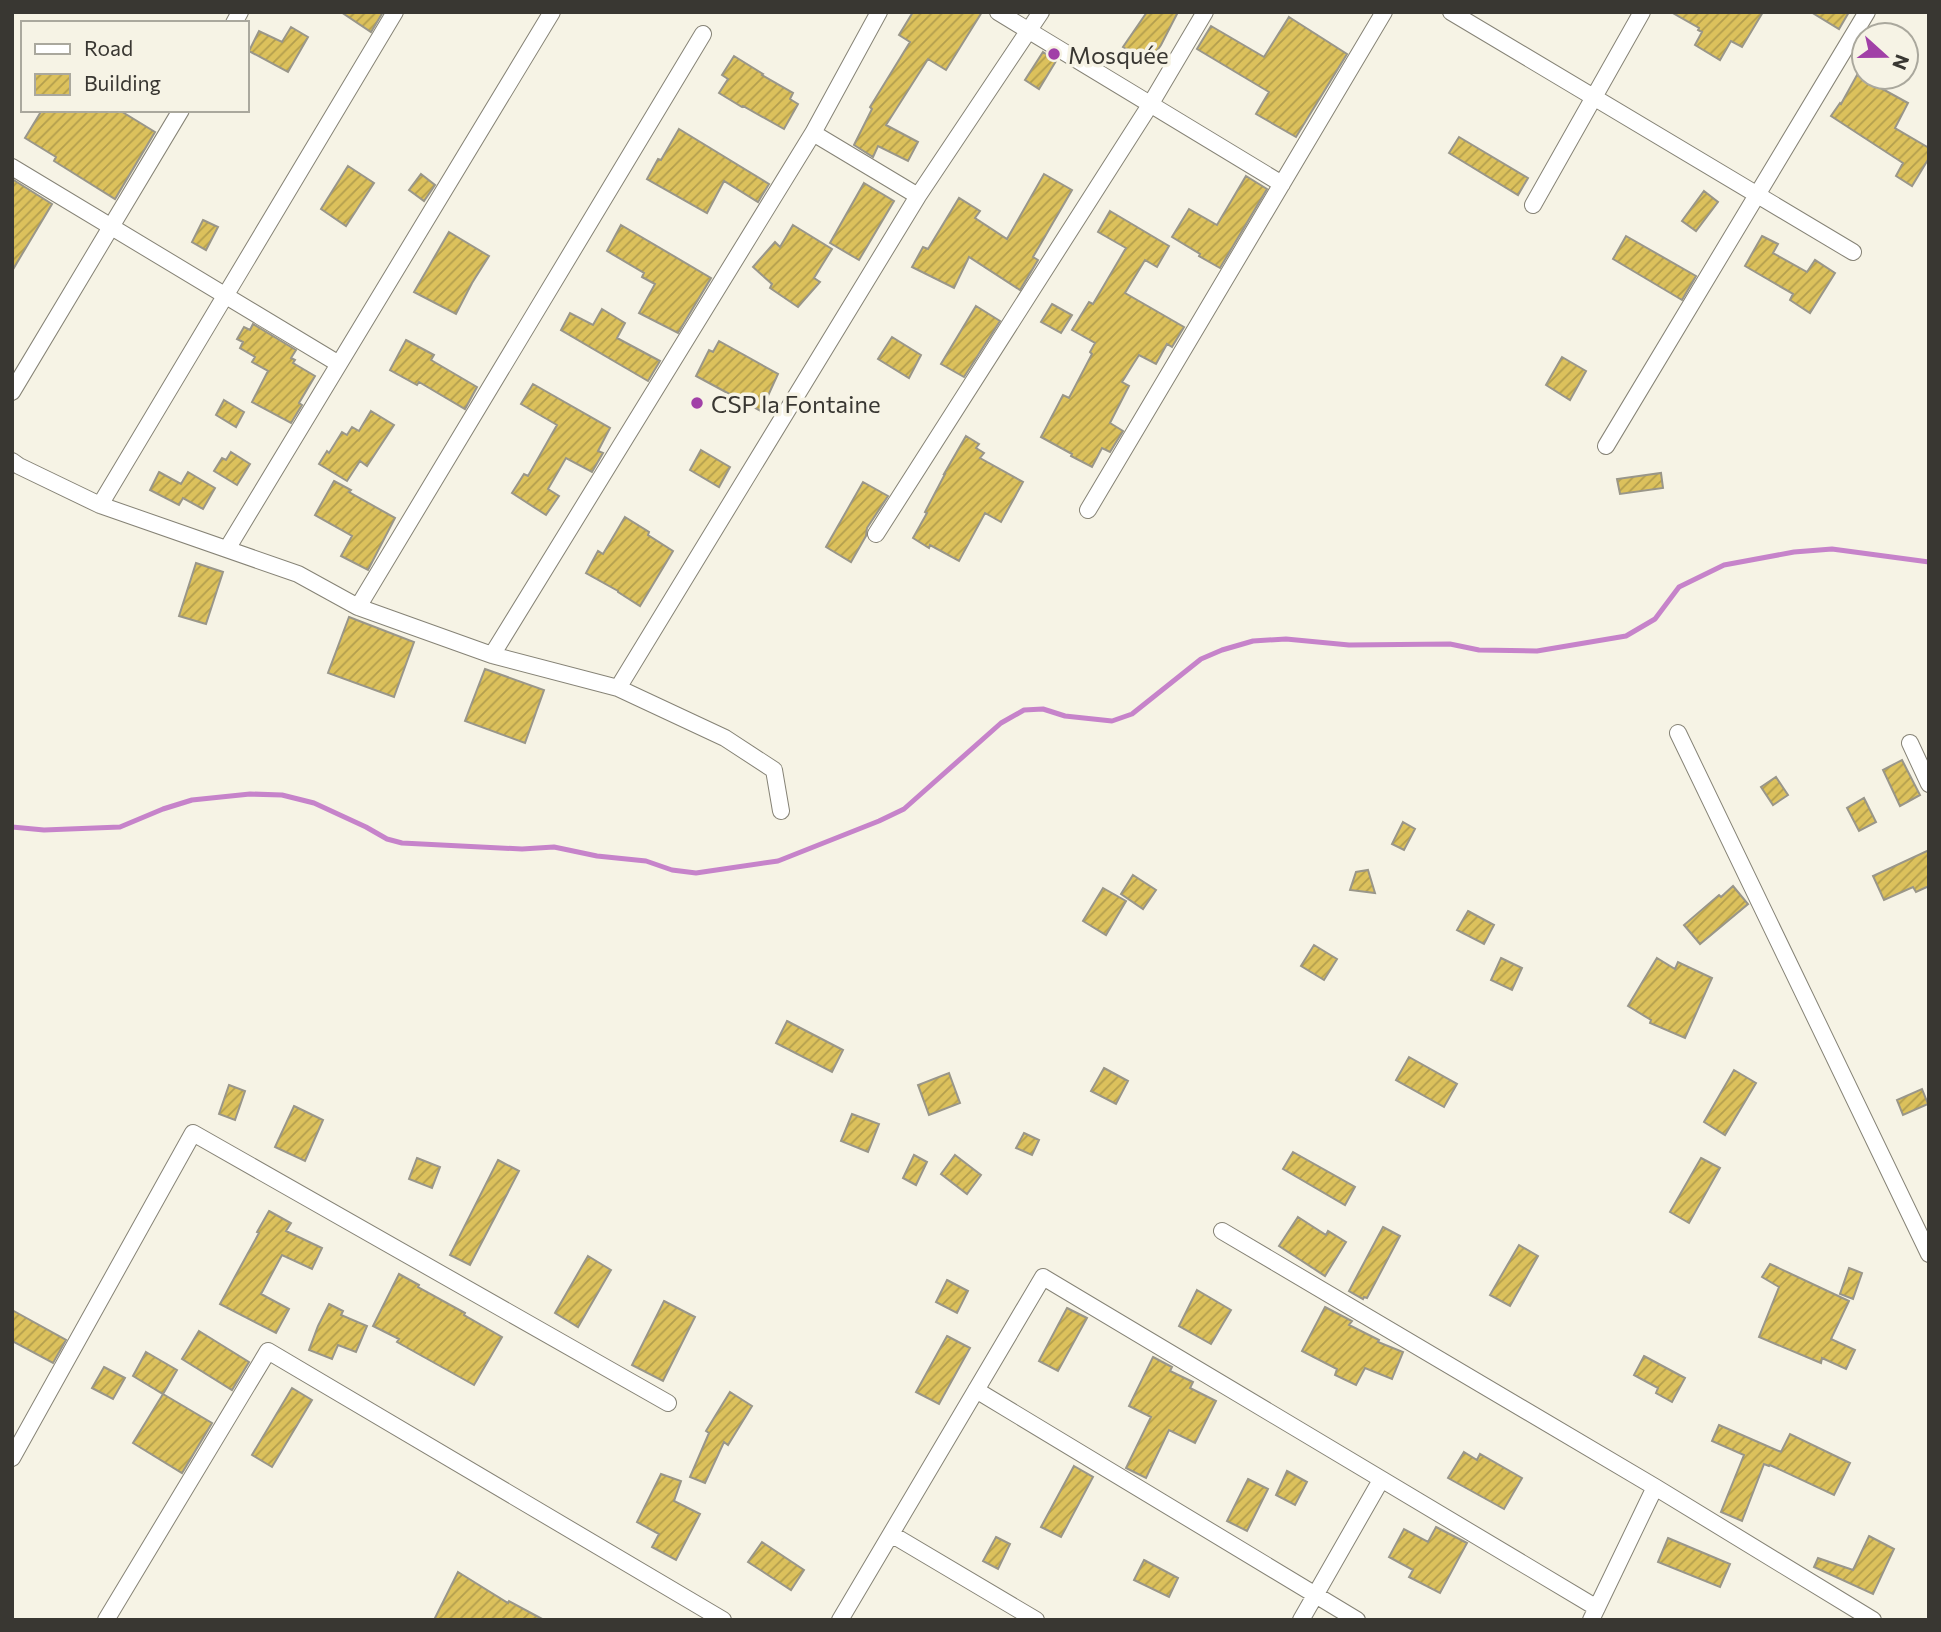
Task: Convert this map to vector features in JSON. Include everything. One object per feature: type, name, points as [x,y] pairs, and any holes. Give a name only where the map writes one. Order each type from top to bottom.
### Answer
[{"type":"street","points":[[100,505],[395,12]]},
{"type":"street","points":[[227,549],[552,12]]},
{"type":"street","points":[[492,655],[813,133],[878,12]]},
{"type":"street","points":[[998,12],[1282,184]]},
{"type":"street","points":[[618,688],[918,196],[1041,12]]},
{"type":"street","points":[[876,534],[1150,105],[1205,12]]},
{"type":"street","points":[[1088,510],[1384,12]]},
{"type":"street","points":[[1451,12],[1853,252]]},
{"type":"street","points":[[1533,205],[1642,12]]},
{"type":"street","points":[[1606,446],[1867,12]]},
{"type":"street","points":[[358,607],[703,34]]},
{"type":"street","points":[[12,392],[180,112]]},
{"type":"street","points":[[813,133],[918,196]]},
{"type":"street","points":[[12,166],[339,364]]},
{"type":"street","points":[[12,461],[100,505],[298,574],[358,607],[492,655],[618,688],[725,738],[774,770],[781,811]]},
{"type":"street","points":[[1678,733],[1929,1254]]},
{"type":"street","points":[[1910,743],[1929,784]]},
{"type":"street","points":[[12,1458],[193,1133],[668,1403]]},
{"type":"street","points":[[1222,1231],[1655,1487],[1872,1620]]},
{"type":"street","points":[[840,1620],[1043,1277],[1381,1480],[1594,1614],[1655,1487]]},
{"type":"street","points":[[106,1620],[268,1351],[723,1620]]},
{"type":"street","points":[[976,1390],[1357,1620]]},
{"type":"street","points":[[1301,1620],[1381,1480]]},
{"type":"street","points":[[891,1534],[1036,1620]]},
{"type":"building","points":[[341,12],[383,12],[371,32]]},
{"type":"building","points":[[913,12],[982,12],[946,70],[928,59],[886,125],[918,142],[908,161],[878,146],[873,157],[854,145],[872,109],[870,107],[910,42],[899,35]]},
{"type":"building","points":[[1147,12],[1178,12],[1148,64],[1123,47]]},
{"type":"building","points":[[1671,12],[1763,12],[1742,47],[1731,41],[1720,60],[1695,45],[1702,32],[1699,28]]},
{"type":"building","points":[[1811,12],[1849,12],[1839,29]]},
{"type":"building","points":[[1289,17],[1347,54],[1296,137],[1256,114],[1269,92],[1197,49],[1211,26],[1264,57]]},
{"type":"building","points":[[291,27],[308,37],[288,72],[249,51],[259,31],[282,42]]},
{"type":"building","points":[[1043,52],[1056,61],[1039,89],[1025,80]]},
{"type":"building","points":[[734,56],[793,93],[790,99],[798,104],[784,129],[719,93],[728,79],[722,75]]},
{"type":"building","points":[[1850,88],[1850,91],[1886,91],[1908,103],[1895,128],[1929,148],[1929,158],[1912,186],[1896,176],[1903,163],[1831,116]]},
{"type":"building","points":[[41,112],[122,112],[155,132],[115,199],[54,161],[56,157],[25,138]]},
{"type":"building","points":[[679,129],[769,184],[758,202],[724,181],[707,213],[647,179]]},
{"type":"building","points":[[1459,137],[1528,178],[1518,195],[1449,153]]},
{"type":"building","points":[[348,166],[374,183],[346,226],[321,209]]},
{"type":"building","points":[[421,174],[435,185],[424,201],[409,190]]},
{"type":"building","points":[[1044,174],[1072,190],[1033,257],[1038,260],[1020,290],[969,257],[954,288],[912,267],[923,247],[928,249],[959,198],[980,211],[975,218],[1007,239]]},
{"type":"building","points":[[1246,176],[1267,189],[1220,268],[1172,237],[1189,209],[1217,225]]},
{"type":"building","points":[[12,179],[52,204],[12,271]]},
{"type":"building","points":[[864,183],[894,201],[859,260],[830,243]]},
{"type":"building","points":[[1704,191],[1718,202],[1696,231],[1682,221]]},
{"type":"building","points":[[1110,211],[1169,246],[1157,267],[1145,260],[1125,293],[1184,327],[1172,347],[1167,344],[1156,364],[1139,355],[1122,382],[1129,386],[1110,423],[1123,431],[1110,452],[1102,448],[1092,467],[1041,437],[1063,395],[1069,398],[1092,354],[1090,352],[1095,343],[1072,330],[1089,302],[1093,304],[1126,248],[1098,232]]},
{"type":"building","points":[[203,220],[218,227],[206,250],[192,242]]},
{"type":"building","points":[[621,225],[711,278],[678,333],[639,313],[655,284],[642,277],[644,273],[607,251]]},
{"type":"building","points":[[793,225],[832,249],[814,278],[820,282],[798,307],[770,288],[772,284],[753,267],[775,242],[780,247]]},
{"type":"building","points":[[449,232],[489,256],[456,314],[414,292]]},
{"type":"building","points":[[1626,236],[1696,276],[1682,300],[1613,259]]},
{"type":"building","points":[[1762,236],[1778,244],[1773,253],[1807,272],[1815,260],[1835,273],[1810,313],[1790,300],[1793,294],[1745,266]]},
{"type":"building","points":[[1052,304],[1072,315],[1061,333],[1041,322]]},
{"type":"building","points":[[976,306],[1000,321],[964,377],[941,364]]},
{"type":"building","points":[[602,309],[625,323],[617,338],[660,361],[648,381],[561,330],[570,313],[593,325]]},
{"type":"building","points":[[253,324],[296,350],[291,358],[295,360],[293,363],[315,376],[291,423],[252,402],[268,371],[252,362],[255,357],[240,348],[243,342],[237,339],[244,327],[250,330]]},
{"type":"building","points":[[892,337],[921,355],[909,378],[878,359]]},
{"type":"building","points":[[406,340],[434,355],[431,360],[477,387],[465,409],[419,382],[417,385],[390,370]]},
{"type":"building","points":[[719,341],[778,374],[761,411],[696,376],[709,350],[713,352]]},
{"type":"building","points":[[1562,357],[1586,371],[1570,400],[1546,385]]},
{"type":"building","points":[[533,384],[610,428],[598,451],[603,453],[592,472],[566,458],[548,489],[559,496],[546,515],[512,493],[524,474],[528,476],[557,425],[521,404]]},
{"type":"building","points":[[224,400],[244,412],[236,427],[216,415]]},
{"type":"building","points":[[371,411],[394,425],[367,466],[360,461],[347,481],[319,464],[342,432],[347,435],[352,427],[359,431]]},
{"type":"building","points":[[966,436],[979,444],[976,448],[984,453],[980,458],[1023,482],[1001,522],[985,513],[959,561],[913,538]]},
{"type":"building","points":[[701,450],[730,467],[719,487],[690,470]]},
{"type":"building","points":[[231,452],[250,464],[237,485],[214,471],[222,458],[226,460]]},
{"type":"building","points":[[159,472],[181,484],[188,472],[215,488],[203,509],[183,498],[179,505],[150,490]]},
{"type":"building","points":[[1661,473],[1663,488],[1620,494],[1617,479]]},
{"type":"building","points":[[334,481],[395,518],[368,570],[341,556],[352,536],[315,515]]},
{"type":"building","points":[[863,482],[888,496],[867,528],[866,536],[851,562],[826,547]]},
{"type":"building","points":[[625,517],[673,551],[640,606],[586,573],[598,551],[603,554]]},
{"type":"building","points":[[196,563],[223,572],[206,624],[179,616]]},
{"type":"building","points":[[349,617],[414,642],[394,697],[328,673]]},
{"type":"building","points":[[485,669],[544,690],[525,743],[465,721]]},
{"type":"building","points":[[1902,760],[1920,795],[1900,806],[1883,770]]},
{"type":"building","points":[[1776,777],[1788,795],[1773,805],[1761,787]]},
{"type":"building","points":[[1864,798],[1876,822],[1859,831],[1847,808]]},
{"type":"building","points":[[1403,822],[1415,829],[1404,850],[1392,844]]},
{"type":"building","points":[[1929,850],[1929,886],[1916,892],[1913,887],[1884,900],[1873,876]]},
{"type":"building","points":[[1368,870],[1375,893],[1350,890],[1356,872]]},
{"type":"building","points":[[1133,875],[1156,890],[1143,909],[1121,894]]},
{"type":"building","points":[[1733,886],[1748,904],[1700,944],[1684,925]]},
{"type":"building","points":[[1103,888],[1126,901],[1106,935],[1083,921]]},
{"type":"building","points":[[1468,911],[1494,925],[1484,944],[1457,930]]},
{"type":"building","points":[[1314,945],[1337,959],[1324,980],[1301,966]]},
{"type":"building","points":[[1501,958],[1522,968],[1512,990],[1491,980]]},
{"type":"building","points":[[1657,958],[1675,969],[1678,962],[1712,978],[1685,1038],[1650,1023],[1651,1020],[1628,1006]]},
{"type":"building","points":[[787,1021],[843,1050],[832,1072],[776,1043]]},
{"type":"building","points":[[1409,1057],[1457,1084],[1444,1107],[1396,1080]]},
{"type":"building","points":[[1104,1068],[1128,1081],[1116,1104],[1091,1091]]},
{"type":"building","points":[[1734,1070],[1756,1083],[1725,1135],[1704,1122]]},
{"type":"building","points":[[949,1073],[960,1103],[929,1115],[918,1085]]},
{"type":"building","points":[[229,1085],[245,1091],[235,1120],[219,1114]]},
{"type":"building","points":[[1922,1089],[1928,1104],[1903,1115],[1897,1100]]},
{"type":"building","points":[[294,1106],[323,1120],[305,1161],[275,1147]]},
{"type":"building","points":[[852,1114],[879,1124],[868,1152],[841,1141]]},
{"type":"building","points":[[1024,1133],[1039,1140],[1032,1155],[1016,1148]]},
{"type":"building","points":[[1293,1152],[1355,1187],[1345,1205],[1283,1169]]},
{"type":"building","points":[[914,1155],[927,1162],[916,1185],[903,1178]]},
{"type":"building","points":[[955,1155],[981,1175],[967,1194],[941,1174]]},
{"type":"building","points":[[417,1158],[440,1167],[432,1188],[409,1179]]},
{"type":"building","points":[[1701,1158],[1720,1168],[1689,1223],[1670,1212]]},
{"type":"building","points":[[498,1160],[519,1171],[470,1265],[450,1255]]},
{"type":"building","points":[[269,1211],[291,1223],[286,1231],[322,1248],[312,1269],[282,1255],[261,1294],[289,1309],[276,1333],[220,1304]]},
{"type":"building","points":[[1298,1217],[1326,1235],[1328,1231],[1346,1242],[1325,1276],[1279,1246]]},
{"type":"building","points":[[1383,1227],[1400,1236],[1367,1298],[1363,1299],[1349,1291]]},
{"type":"building","points":[[1519,1245],[1538,1256],[1510,1306],[1490,1295]]},
{"type":"building","points":[[588,1256],[611,1270],[578,1327],[555,1313]]},
{"type":"building","points":[[1770,1264],[1849,1301],[1831,1339],[1855,1350],[1846,1369],[1822,1358],[1821,1363],[1759,1337],[1779,1287],[1762,1277]]},
{"type":"building","points":[[1849,1268],[1862,1273],[1853,1299],[1840,1294]]},
{"type":"building","points":[[399,1274],[502,1337],[474,1385],[373,1326]]},
{"type":"building","points":[[947,1280],[968,1291],[957,1313],[936,1302]]},
{"type":"building","points":[[1197,1290],[1231,1310],[1211,1344],[1179,1326]]},
{"type":"building","points":[[664,1301],[695,1317],[663,1381],[632,1365]]},
{"type":"building","points":[[329,1304],[343,1311],[341,1315],[367,1326],[356,1352],[338,1345],[332,1359],[309,1350]]},
{"type":"building","points":[[1325,1307],[1352,1321],[1349,1325],[1379,1340],[1378,1342],[1403,1352],[1392,1379],[1365,1368],[1356,1385],[1335,1375],[1337,1369],[1302,1351]]},
{"type":"building","points":[[1067,1308],[1087,1318],[1058,1371],[1039,1361]]},
{"type":"building","points":[[12,1310],[66,1340],[53,1363],[12,1341]]},
{"type":"building","points":[[199,1331],[249,1362],[232,1390],[182,1359]]},
{"type":"building","points":[[947,1336],[970,1348],[939,1404],[916,1392]]},
{"type":"building","points":[[146,1352],[177,1370],[163,1394],[133,1376]]},
{"type":"building","points":[[1644,1356],[1685,1378],[1672,1402],[1656,1393],[1658,1388],[1634,1375]]},
{"type":"building","points":[[1153,1357],[1172,1367],[1170,1371],[1193,1382],[1190,1388],[1216,1401],[1195,1443],[1169,1430],[1146,1478],[1126,1468],[1151,1417],[1129,1406]]},
{"type":"building","points":[[104,1367],[125,1378],[113,1399],[92,1388]]},
{"type":"building","points":[[292,1388],[312,1400],[272,1467],[252,1455]]},
{"type":"building","points":[[730,1392],[752,1406],[728,1445],[724,1442],[705,1483],[690,1477],[709,1433],[706,1431]]},
{"type":"building","points":[[163,1394],[212,1423],[182,1473],[133,1443]]},
{"type":"building","points":[[1719,1425],[1781,1452],[1790,1434],[1850,1463],[1834,1495],[1764,1464],[1742,1521],[1721,1512],[1744,1455],[1712,1441]]},
{"type":"building","points":[[1464,1452],[1477,1460],[1480,1454],[1522,1478],[1504,1509],[1448,1478]]},
{"type":"building","points":[[1074,1466],[1093,1477],[1061,1537],[1041,1527]]},
{"type":"building","points":[[1287,1471],[1307,1482],[1295,1505],[1276,1495]]},
{"type":"building","points":[[661,1474],[681,1481],[674,1501],[700,1514],[676,1560],[652,1547],[659,1534],[637,1522]]},
{"type":"building","points":[[1248,1479],[1268,1489],[1247,1531],[1227,1521]]},
{"type":"building","points":[[1436,1527],[1467,1543],[1440,1593],[1409,1577],[1413,1570],[1389,1557],[1404,1529],[1428,1542]]},
{"type":"building","points":[[1869,1536],[1894,1549],[1873,1594],[1814,1567],[1818,1558],[1853,1570]]},
{"type":"building","points":[[996,1537],[1010,1544],[998,1569],[983,1561]]},
{"type":"building","points":[[1668,1538],[1730,1564],[1720,1587],[1658,1562]]},
{"type":"building","points":[[762,1542],[804,1570],[791,1590],[748,1562]]},
{"type":"building","points":[[1144,1560],[1178,1578],[1169,1597],[1134,1580]]},
{"type":"building","points":[[458,1572],[508,1603],[509,1601],[544,1620],[434,1620]]},
{"type":"waterway","points":[[12,827],[44,830],[120,827],[192,800],[250,794],[282,795],[314,803],[387,839],[402,843],[522,849],[554,847],[597,856],[646,861],[672,870],[696,873],[778,861],[904,809],[1001,723],[1024,710],[1043,709],[1065,716],[1112,721],[1132,714],[1201,659],[1253,641],[1286,639],[1349,645],[1450,644],[1479,650],[1537,651],[1626,636],[1655,619],[1679,587],[1724,565],[1794,552],[1832,549],[1929,562]]},
{"type":"place","name":"Mosquée","points":[[1054,54]]},
{"type":"place","name":"CSP la Fontaine","points":[[697,403]]}]
